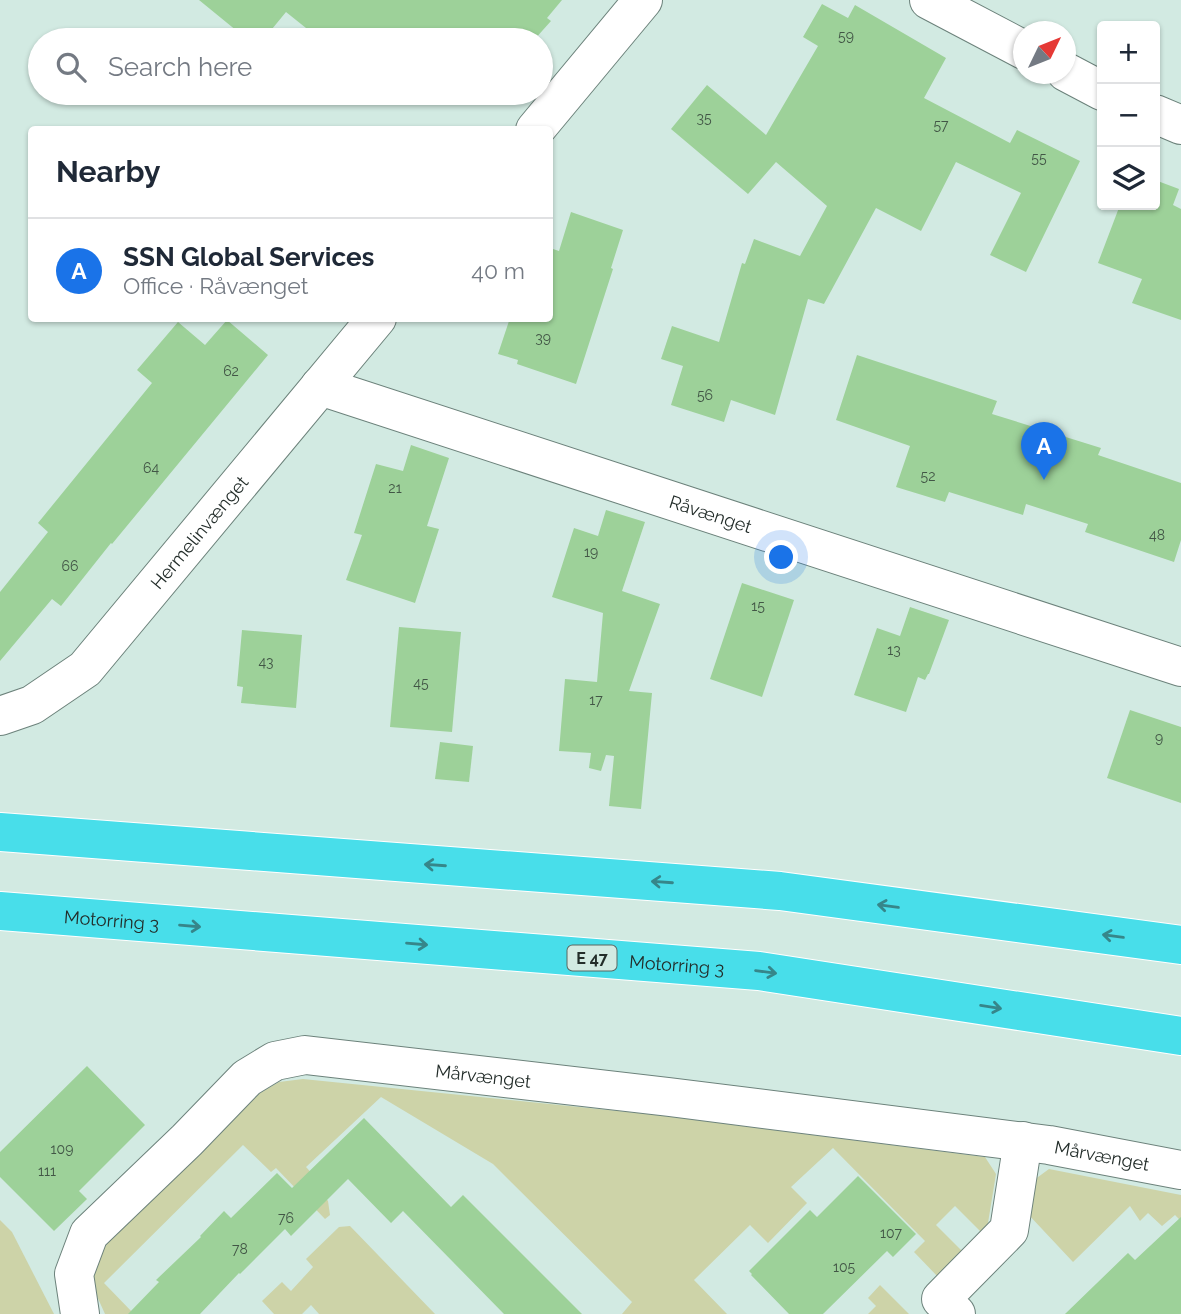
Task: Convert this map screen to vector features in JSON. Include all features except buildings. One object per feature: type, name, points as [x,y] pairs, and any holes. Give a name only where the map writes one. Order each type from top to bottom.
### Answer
[{"type":"highway","points":[[0,832],[780,891],[1181,945]]},
{"type":"highway","name":"Motorring 3","points":[[0,911],[759,971],[1181,1036]]},
{"type":"street","points":[[538,126],[643,0]]},
{"type":"street","points":[[929,0],[1013,44]]},
{"type":"street","points":[[1076,77],[1097,88]]},
{"type":"street","points":[[1160,116],[1181,125]]},
{"type":"street","name":"Hermelinvænget","points":[[0,716],[32,705],[85,669],[374,322]]},
{"type":"street","name":"Råvænget","points":[[320,386],[1181,667]]},
{"type":"street","name":"Mårvænget","points":[[79,1312],[74,1274],[89,1234],[247,1078],[275,1061],[305,1055],[1023,1141],[1181,1170]]},
{"type":"street","points":[[956,1314],[941,1299],[1009,1230],[1023,1141]]},
{"type":"green space","points":[[303,1079],[657,1115],[985,1157],[996,1174],[987,1229],[983,1234],[955,1206],[936,1225],[964,1253],[939,1278],[914,1252],[925,1241],[833,1148],[791,1187],[807,1203],[768,1243],[750,1225],[694,1280],[727,1314],[622,1314],[632,1302],[493,1164],[381,1097],[306,1167],[318,1180],[314,1184],[328,1201],[330,1215],[325,1219],[276,1168],[271,1172],[243,1145],[104,1283],[134,1314],[105,1314],[96,1294],[92,1272],[106,1244],[260,1093],[279,1082]]},
{"type":"green space","points":[[1049,1169],[1181,1195],[1181,1221],[1175,1215],[1162,1226],[1148,1213],[1140,1221],[1130,1206],[1073,1262],[1027,1213],[1034,1180]]},
{"type":"green space","points":[[0,1220],[12,1232],[54,1314],[0,1314]]},
{"type":"green space","points":[[350,1226],[435,1314],[319,1314],[311,1305],[302,1314],[274,1314],[262,1301],[282,1282],[291,1291],[313,1267],[306,1259],[339,1227]]},
{"type":"green space","points":[[880,1285],[909,1314],[868,1314],[876,1306],[868,1298]]},
{"type":"place","name":"SSN Global Services","points":[[1044,480]]}]
